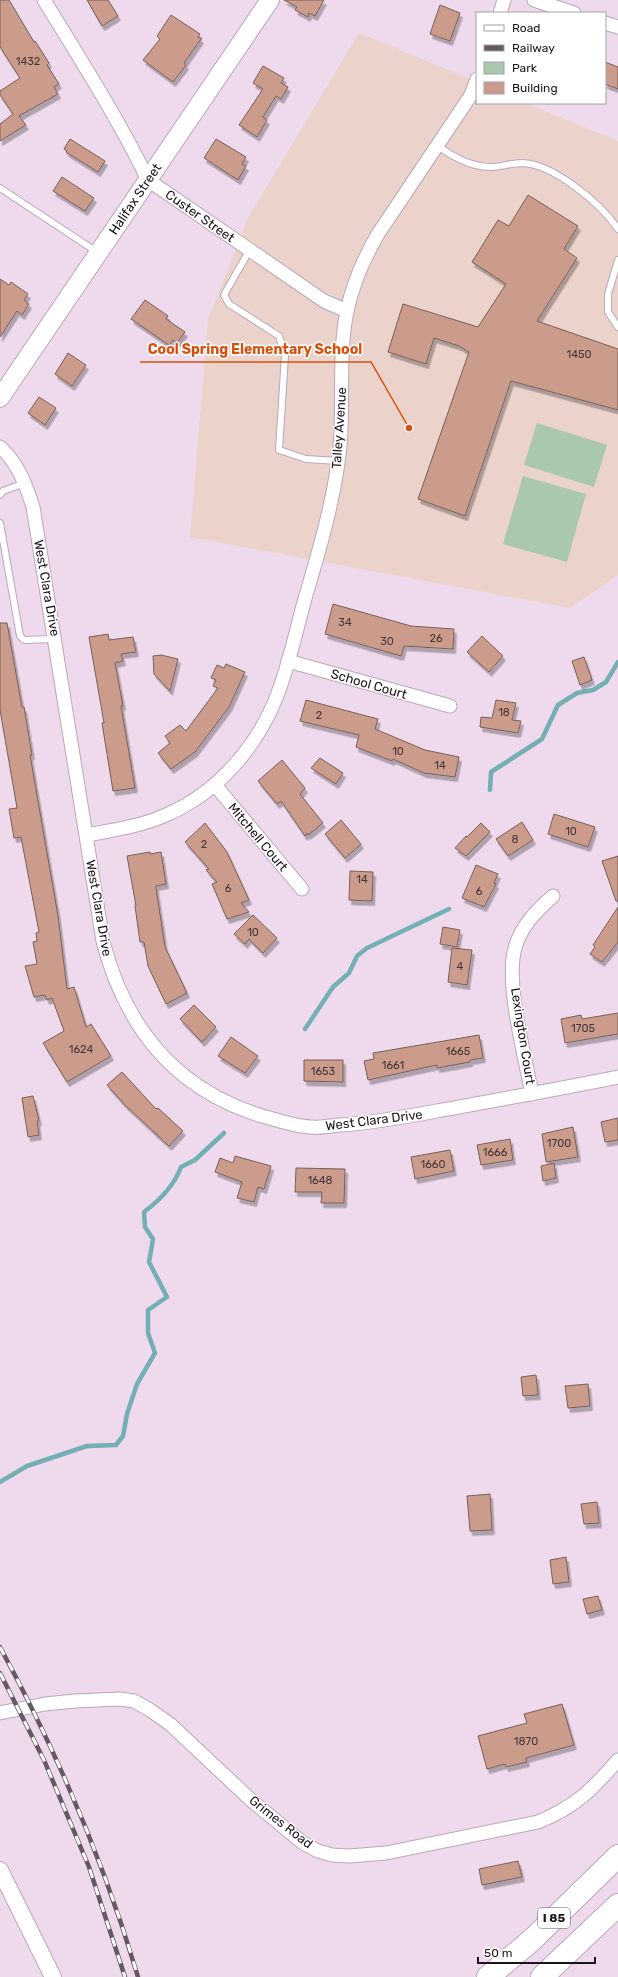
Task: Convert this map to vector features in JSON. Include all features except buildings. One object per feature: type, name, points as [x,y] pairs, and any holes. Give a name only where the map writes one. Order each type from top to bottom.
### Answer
[{"type":"highway","name":"I 85","points":[[488,1977],[533,1939],[618,1856]]},
{"type":"highway","name":"I 85","points":[[542,1977],[618,1905]]},
{"type":"main road","name":"Halifax Street","points":[[0,398],[270,0]]},
{"type":"street","name":"Custer Street","points":[[44,0],[97,85],[133,148],[148,180],[249,251],[324,301],[347,311]]},
{"type":"street","points":[[500,12],[504,0]]},
{"type":"street","points":[[534,0],[571,12]]},
{"type":"street","points":[[606,23],[618,27]]},
{"type":"street","name":"Talley Avenue","points":[[215,785],[229,772],[250,746],[267,717],[278,694],[288,661],[312,575],[334,485],[342,421],[342,375],[347,311],[356,280],[367,254],[471,94],[476,82]]},
{"type":"street","name":"West Clara Drive","points":[[0,447],[16,467],[25,483],[33,507],[103,941],[110,967],[121,997],[151,1045],[169,1063],[194,1083],[220,1100],[245,1111],[278,1121],[312,1127],[392,1120],[618,1077]]},
{"type":"street","name":"School Court","points":[[288,661],[450,706]]},
{"type":"street","points":[[87,835],[140,824],[168,814],[193,801],[215,785]]},
{"type":"street","name":"Mitchell Court","points":[[215,785],[302,889]]},
{"type":"street","name":"Lexington Court","points":[[532,1094],[516,1010],[513,974],[514,949],[526,924],[538,909],[553,896]]},
{"type":"street","name":"Grimes Road","points":[[0,1714],[46,1704],[75,1701],[120,1699],[134,1702],[150,1710],[170,1724],[252,1800],[303,1843],[318,1851],[332,1855],[349,1856],[386,1853],[538,1822],[558,1814],[577,1803],[595,1786],[618,1760]]},
{"type":"street","points":[[0,1870],[53,1977]]},
{"type":"lane","points":[[438,146],[461,160],[480,166],[491,167],[522,163],[536,165],[548,170],[577,189],[598,206],[612,220],[618,229]]},
{"type":"lane","points":[[0,188],[98,253]]},
{"type":"lane","points":[[249,251],[224,295],[229,304],[279,336],[285,355],[279,450],[306,459],[338,461]]},
{"type":"lane","points":[[618,260],[608,294],[608,312],[618,327]]},
{"type":"lane","points":[[0,495],[3,491],[25,483]]},
{"type":"lane","points":[[0,523],[20,636],[24,640],[55,639]]},
{"type":"shaded area","points":[[359,33],[476,82],[476,104],[528,104],[618,141],[618,575],[570,608],[190,537],[208,320],[249,216]]},
{"type":"green space","points":[[537,423],[607,445],[594,487],[524,465]]},
{"type":"green space","points":[[523,476],[586,494],[567,562],[503,544]]},
{"type":"waterway","points":[[490,790],[491,772],[542,739],[558,705],[577,693],[593,690],[606,682],[618,662]]},
{"type":"waterway","points":[[305,1029],[333,987],[349,973],[357,956],[367,948],[449,909]]},
{"type":"waterway","points":[[0,1482],[27,1466],[87,1446],[116,1445],[123,1436],[127,1414],[137,1384],[155,1353],[148,1333],[148,1310],[167,1297],[149,1262],[153,1239],[145,1227],[144,1212],[156,1203],[166,1192],[175,1180],[181,1167],[195,1160],[224,1133]]},
{"type":"railway","points":[[0,1647],[41,1727],[78,1808],[125,1934],[138,1977]]},
{"type":"railway","points":[[0,1673],[44,1760],[89,1867],[125,1977]]},
{"type":"place","name":"Cool Spring Elementary School","points":[[409,428]]}]
